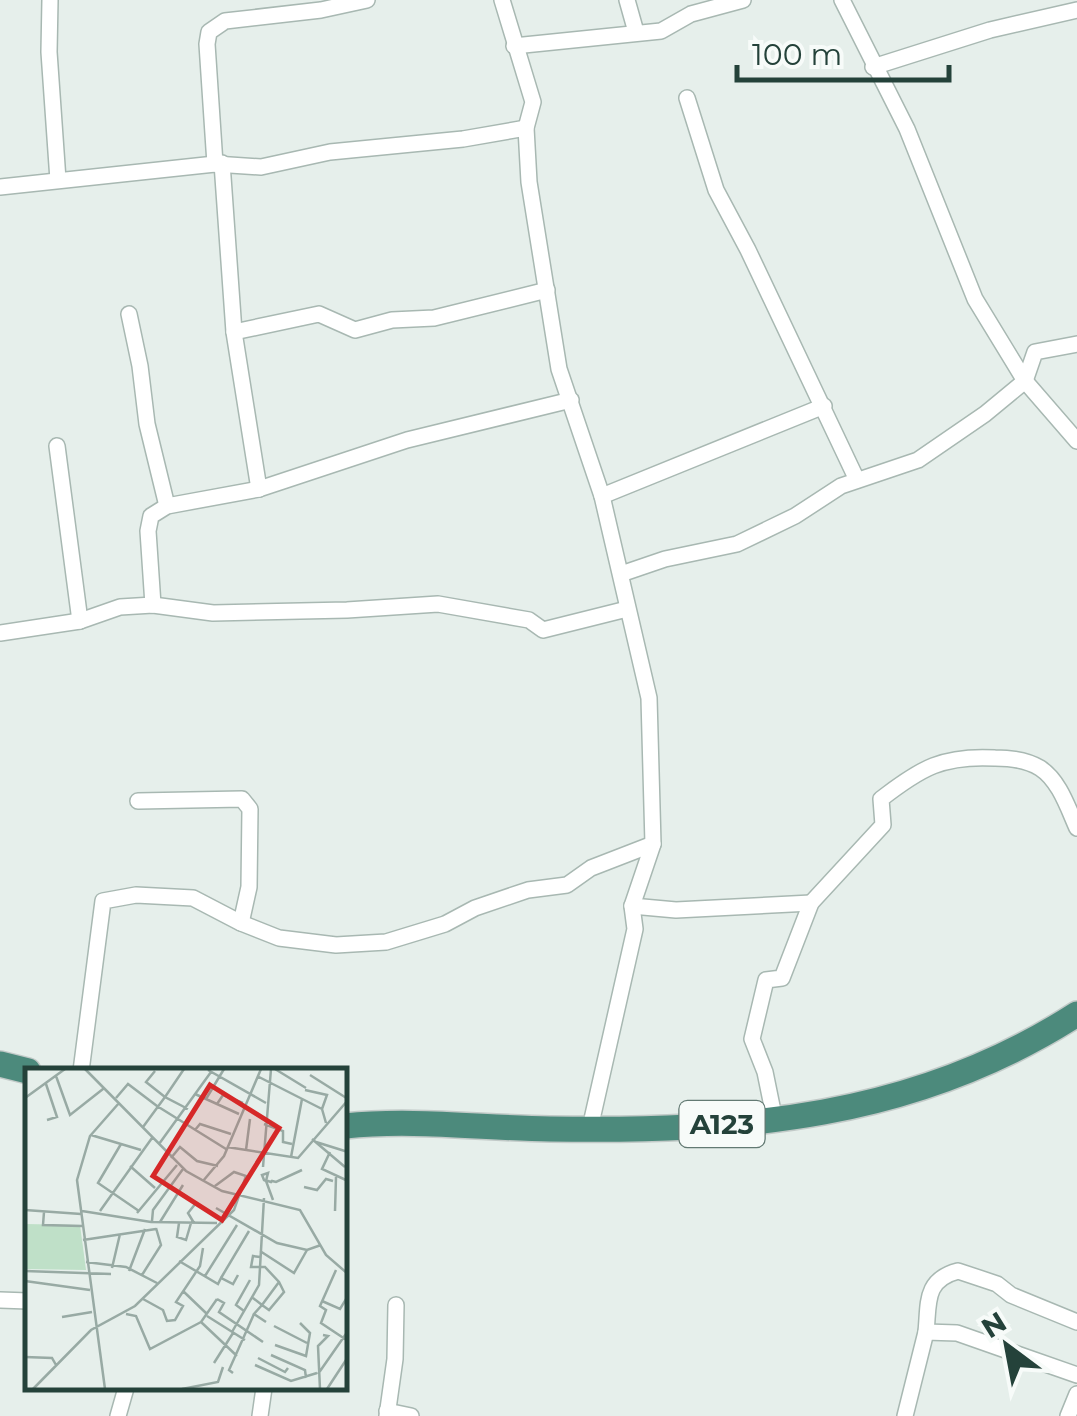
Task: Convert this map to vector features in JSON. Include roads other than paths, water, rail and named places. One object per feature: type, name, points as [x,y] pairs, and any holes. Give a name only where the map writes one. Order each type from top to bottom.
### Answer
[{"type":"highway","name":"A123","points":[[348,1126],[382,1122],[590,1128],[775,1121],[876,1103],[952,1078],[1029,1043],[1077,1014]]},
{"type":"highway","points":[[0,1064],[25,1070]]},
{"type":"street","points":[[50,0],[49,52],[58,180]]},
{"type":"street","points":[[259,488],[234,332],[209,32],[226,21],[321,10],[366,0]]},
{"type":"street","points":[[502,0],[532,102],[526,128],[528,182],[559,369],[602,496],[649,698],[653,844],[632,906],[635,929],[590,1128]]},
{"type":"street","points":[[626,0],[636,32]]},
{"type":"street","points":[[514,46],[661,30],[691,14],[744,0]]},
{"type":"street","points":[[842,0],[907,130],[975,299],[1025,381],[1077,441]]},
{"type":"street","points":[[873,67],[990,30],[1077,10]]},
{"type":"street","points":[[687,98],[716,190],[857,480]]},
{"type":"street","points":[[0,187],[218,164],[261,167],[330,152],[464,140],[526,128]]},
{"type":"street","points":[[234,332],[319,314],[355,330],[392,320],[450,314],[546,290]]},
{"type":"street","points":[[129,314],[147,424],[167,506]]},
{"type":"street","points":[[620,574],[737,544],[795,516],[841,486],[918,460],[1025,381],[1035,352],[1077,344]]},
{"type":"street","points":[[153,605],[148,531],[151,516],[167,506],[259,488],[406,440],[570,400]]},
{"type":"street","points":[[602,496],[824,406]]},
{"type":"street","points":[[58,446],[80,622]]},
{"type":"street","points":[[0,633],[80,622],[120,606],[153,605],[213,612],[438,604],[529,620],[543,630],[627,610]]},
{"type":"street","points":[[775,1121],[752,1039],[766,980],[782,978],[804,928],[810,903],[884,826],[880,799],[931,764],[963,756],[1016,758],[1042,769],[1058,786],[1077,828]]},
{"type":"street","points":[[138,801],[242,799],[250,809],[250,850],[249,887],[241,923]]},
{"type":"street","points":[[81,1068],[103,901],[136,895],[193,898],[279,938],[314,944],[386,942],[446,924],[475,908],[528,890],[567,885],[591,868],[653,844]]},
{"type":"street","points":[[632,906],[676,910],[810,903]]},
{"type":"street","points":[[905,1416],[936,1280],[958,1270],[1077,1322]]},
{"type":"street","points":[[0,1300],[25,1302]]},
{"type":"street","points":[[396,1305],[395,1359],[387,1413],[412,1416]]},
{"type":"street","points":[[926,1332],[957,1333],[1077,1375]]},
{"type":"street","points":[[118,1416],[125,1391]]},
{"type":"street","points":[[260,1416],[264,1391]]},
{"type":"street","points":[[1068,1416],[1077,1394]]}]
